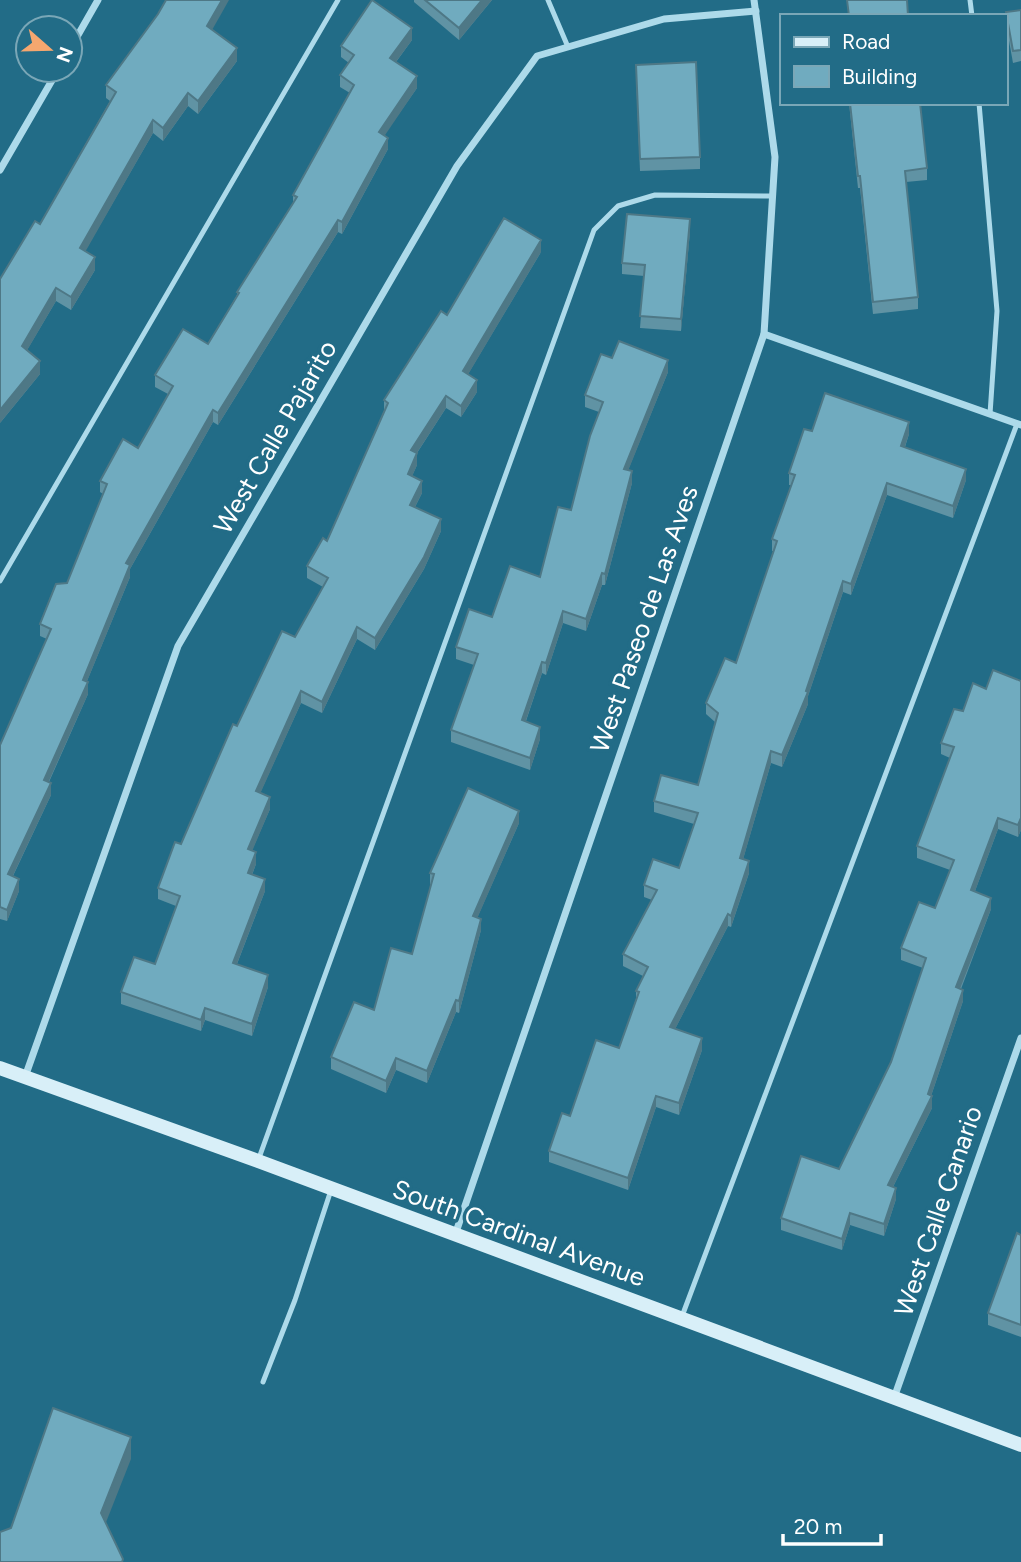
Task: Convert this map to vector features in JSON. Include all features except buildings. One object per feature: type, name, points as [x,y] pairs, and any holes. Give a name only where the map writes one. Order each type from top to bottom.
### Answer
[{"type":"main road","name":"South Cardinal Avenue","points":[[0,1068],[258,1161],[1021,1446]]},
{"type":"street","points":[[84,24],[98,0]]},
{"type":"street","name":"West Paseo de Las Aves","points":[[455,1236],[764,334],[775,157],[754,0]]},
{"type":"street","name":"West Calle Pajarito","points":[[25,1077],[178,646],[457,166],[537,56],[664,19],[756,11]]},
{"type":"street","points":[[0,170],[50,84]]},
{"type":"street","points":[[764,334],[1019,425]]},
{"type":"street","name":"West Calle Canario","points":[[894,1398],[1021,1038]]},
{"type":"lane","points":[[0,581],[338,0]]},
{"type":"lane","points":[[548,0],[568,47]]},
{"type":"lane","points":[[979,105],[997,311],[990,414]]},
{"type":"lane","points":[[258,1161],[594,230],[618,206],[655,195],[772,196]]},
{"type":"lane","points":[[681,1319],[1019,425]]},
{"type":"lane","points":[[263,1382],[295,1300],[331,1189]]}]
